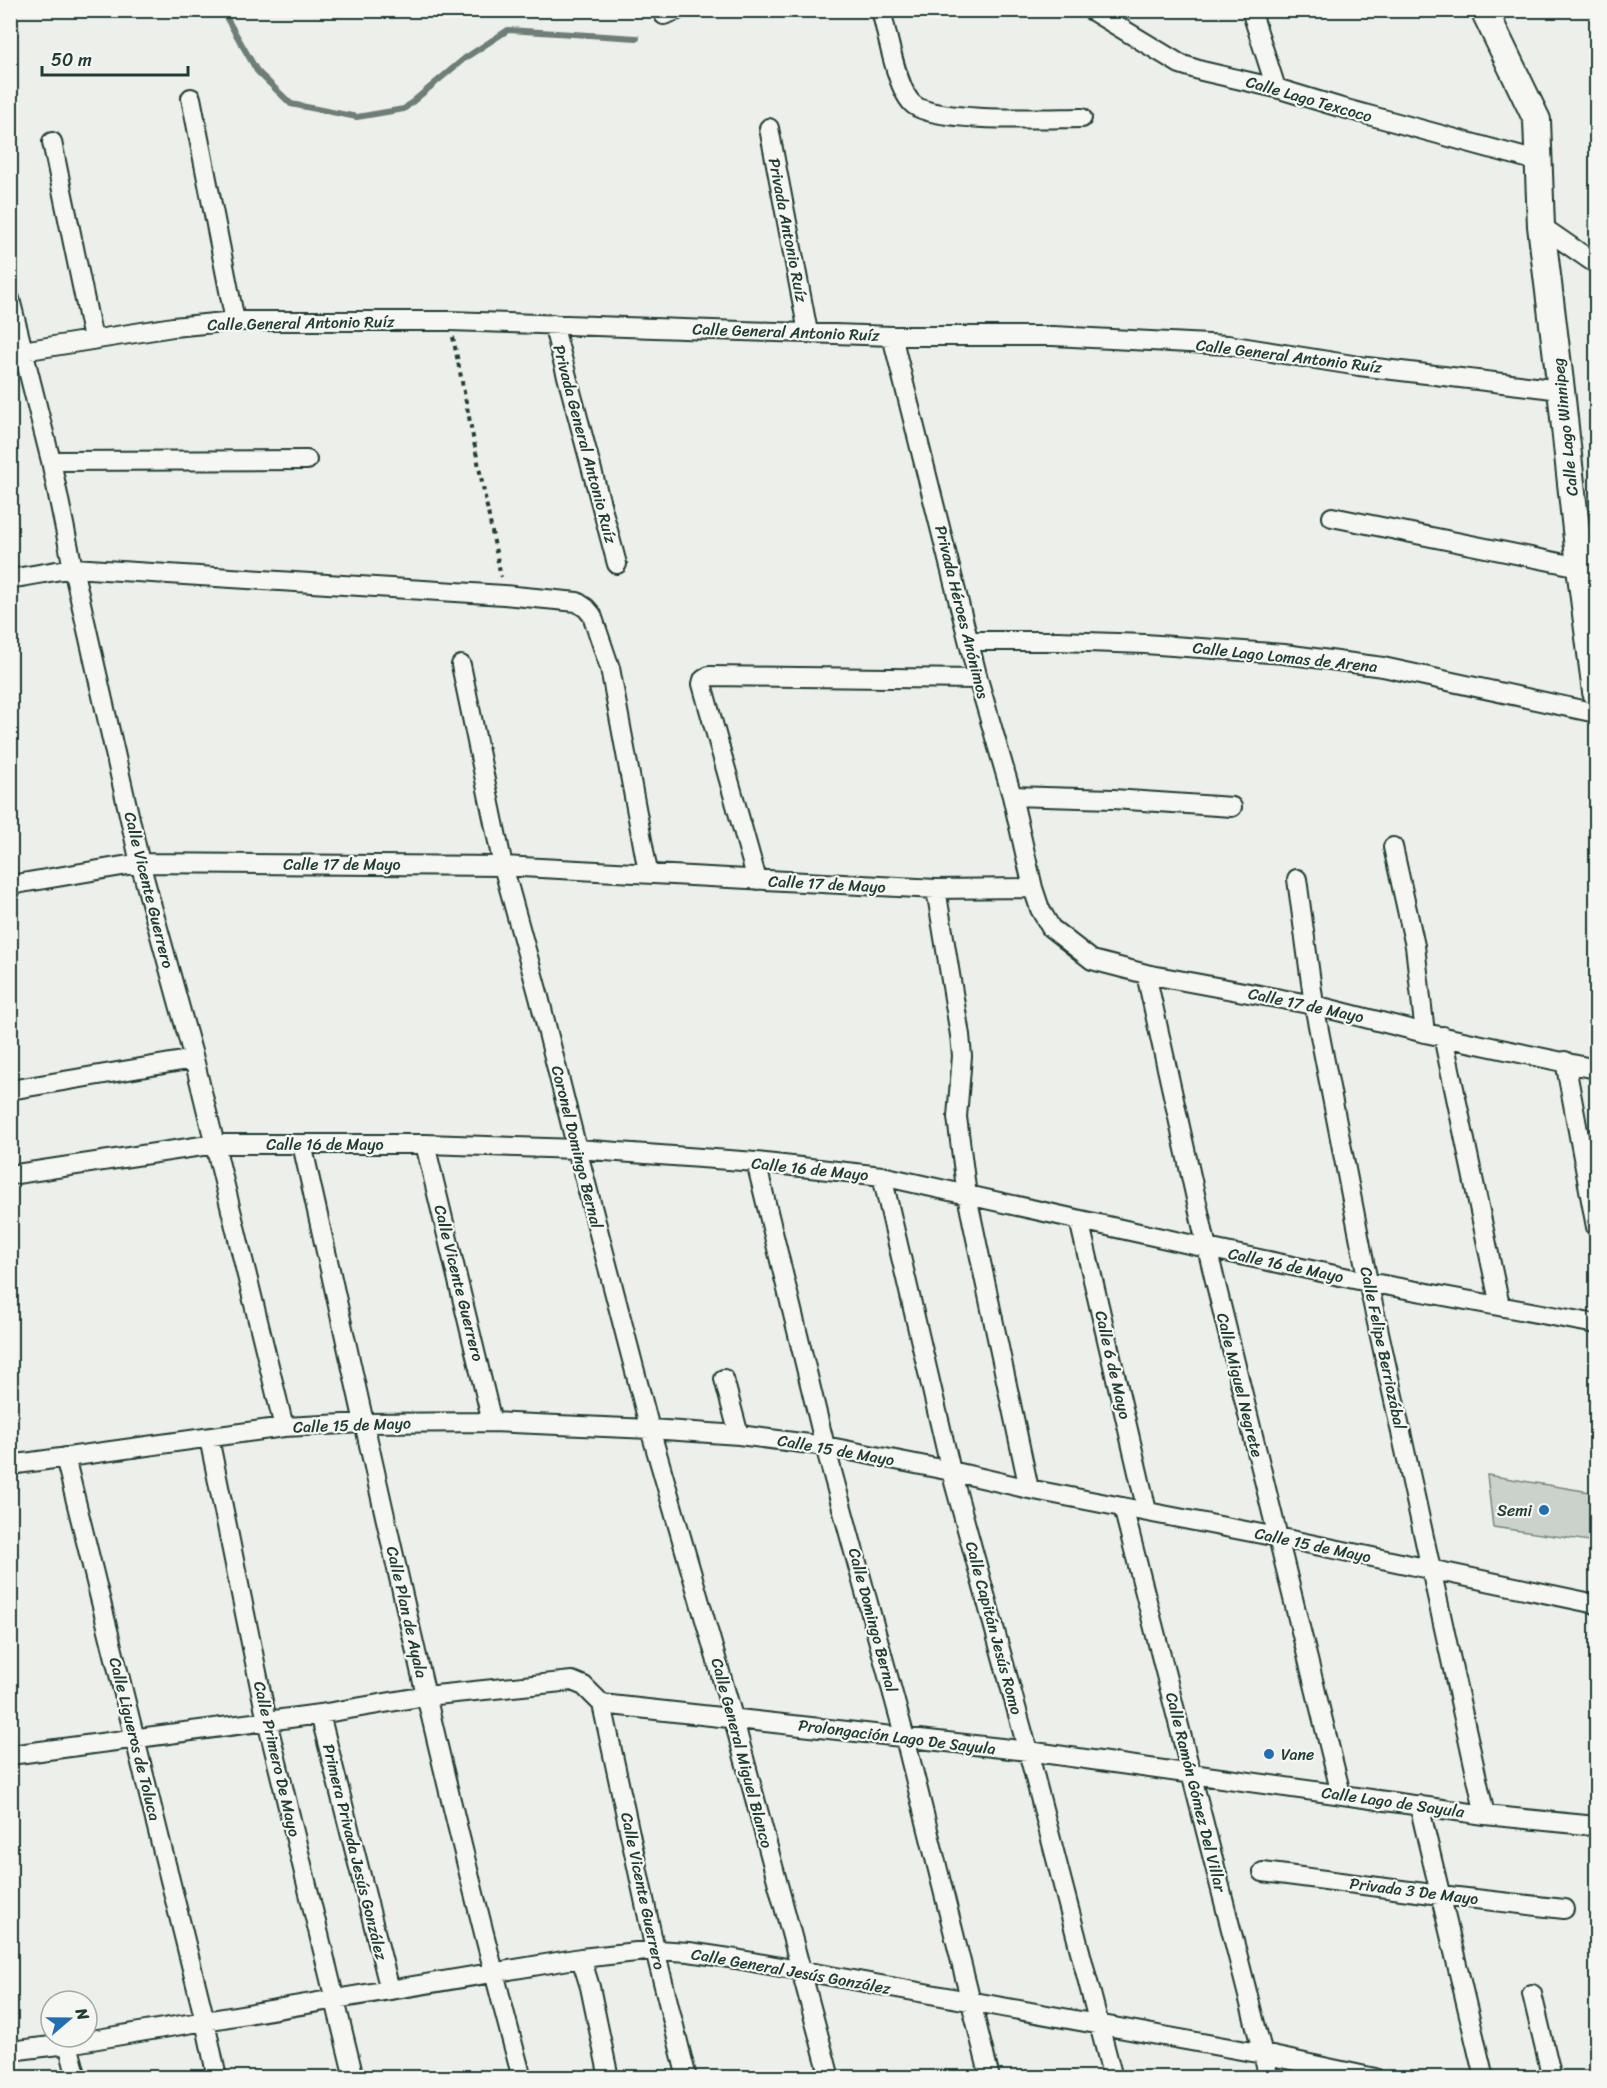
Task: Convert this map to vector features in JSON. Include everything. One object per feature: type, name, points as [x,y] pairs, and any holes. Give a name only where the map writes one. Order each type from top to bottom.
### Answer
[{"type":"main road","name":"Calle Lago Winnipeg","points":[[1484,10],[1537,120],[1541,226],[1596,692]]},
{"type":"street","points":[[881,10],[900,80],[914,105],[955,117],[1082,118]]},
{"type":"street","name":"Calle Lago Texcoco","points":[[1091,10],[1180,64],[1276,88],[1537,161]]},
{"type":"street","points":[[1251,10],[1276,88]]},
{"type":"street","points":[[191,98],[235,321]]},
{"type":"street","name":"Privada Antonio Ruíz","points":[[769,128],[808,332]]},
{"type":"street","points":[[52,142],[93,339]]},
{"type":"street","points":[[1541,226],[1596,264]]},
{"type":"street","name":"Calle Vicente Guerrero","points":[[10,299],[16,351],[51,461],[140,862],[194,1059],[284,1427]]},
{"type":"street","name":"Calle General Antonio Ruíz","points":[[16,351],[173,327],[235,321],[449,321],[892,336],[1053,336],[1228,345],[1359,366],[1561,390]]},
{"type":"street","name":"Privada General Antonio Ruíz","points":[[553,324],[617,564]]},
{"type":"street","name":"Privada Héroes Anónimos","points":[[892,336],[978,679],[1012,796],[1033,888]]},
{"type":"street","points":[[51,461],[306,460]]},
{"type":"street","points":[[1332,517],[1580,567]]},
{"type":"street","points":[[10,579],[73,568],[504,595],[577,602],[592,615],[610,668],[648,872]]},
{"type":"street","name":"Calle Lago Lomas de Arena","points":[[969,641],[1134,644],[1284,654],[1383,667],[1596,713]]},
{"type":"street","name":"Coronel Domingo Bernal","points":[[461,665],[503,866],[650,1429]]},
{"type":"street","points":[[757,880],[702,684],[703,680],[709,676],[978,679]]},
{"type":"street","points":[[1012,796],[1113,799],[1232,807]]},
{"type":"street","points":[[1393,847],[1434,1035],[1500,1306]]},
{"type":"street","name":"Calle 17 de Mayo","points":[[10,885],[140,862],[503,866],[936,889],[1033,888],[1040,909],[1051,928],[1092,960],[1146,974],[1314,1005],[1434,1035],[1596,1069]]},
{"type":"street","name":"Calle Felipe Berriozábal","points":[[1297,879],[1314,1005],[1368,1281],[1485,1815]]},
{"type":"street","points":[[936,889],[960,1035],[962,1056],[957,1117],[967,1196],[1029,1489]]},
{"type":"street","name":"Calle Miguel Negrete","points":[[1146,974],[1207,1248],[1341,1794]]},
{"type":"street","points":[[10,1090],[194,1059]]},
{"type":"street","points":[[1565,1061],[1596,1227]]},
{"type":"street","name":"Calle 16 de Mayo","points":[[10,1175],[215,1144],[425,1144],[577,1149],[756,1162],[882,1176],[1207,1248],[1596,1324]]},
{"type":"street","name":"Calle Plan de Ayala","points":[[302,1144],[426,1696],[493,1971],[522,2078]]},
{"type":"street","name":"Calle Vicente Guerrero","points":[[425,1144],[492,1422]]},
{"type":"street","name":"Calle Domingo Bernal","points":[[756,1162],[825,1446],[905,1738],[990,2078]]},
{"type":"street","name":"Calle Capitán Jesús Romo","points":[[882,1176],[951,1471],[1028,1752],[1113,2078]]},
{"type":"street","name":"Calle 6 de Mayo","points":[[1079,1220],[1147,1511]]},
{"type":"street","points":[[724,1379],[739,1435]]},
{"type":"street","name":"Calle 15 de Mayo","points":[[10,1465],[284,1427],[364,1423],[492,1422],[739,1435],[825,1446],[1596,1604]]},
{"type":"street","name":"Calle General Miguel Blanco","points":[[650,1429],[733,1718],[830,2078]]},
{"type":"street","name":"Calle Primero De Mayo","points":[[209,1438],[267,1721],[354,2078]]},
{"type":"street","name":"Calle Ligueros de Toluca","points":[[65,1458],[205,2021],[217,2078]]},
{"type":"street","name":"Calle Ramón Gómez Del Villar","points":[[1123,1507],[1269,2078]]},
{"type":"street","points":[[10,1755],[320,1714],[426,1696],[572,1681],[584,1686],[602,1704]]},
{"type":"street","name":"Calle Vicente Guerrero","points":[[602,1704],[655,1950],[687,2078]]},
{"type":"street","name":"Prolongación Lago De Sayula","points":[[602,1704],[1028,1752],[1191,1773]]},
{"type":"street","name":"Primera Privada Jesús González","points":[[320,1714],[390,1990]]},
{"type":"street","name":"Calle Lago de Sayula","points":[[1191,1773],[1485,1815],[1596,1827]]},
{"type":"street","points":[[1419,1805],[1484,2078]]},
{"type":"street","name":"Privada 3 De Mayo","points":[[1263,1872],[1564,1909]]},
{"type":"street","name":"Calle General Jesús González","points":[[99,2039],[493,1971],[655,1950],[736,1959],[1263,2054],[1375,2078]]},
{"type":"street","points":[[581,1958],[590,1987],[609,2078]]},
{"type":"street","points":[[1532,1994],[1552,2078]]},
{"type":"street","name":"Calle General Jesús González","points":[[12,2045],[39,2045]]},
{"type":"street","points":[[69,2049],[77,2078]]},
{"type":"path","points":[[449,321],[504,595]]},
{"type":"shaded area","name":"Semi","points":[[1487,1475],[1596,1493],[1596,1542],[1493,1527]]},
{"type":"waterway","points":[[222,10],[257,71],[291,104],[357,117],[404,109],[465,58],[508,30],[637,38]]},
{"type":"place","name":"Semi","points":[[1544,1510]]},
{"type":"place","name":"Vane","points":[[1269,1754]]}]
